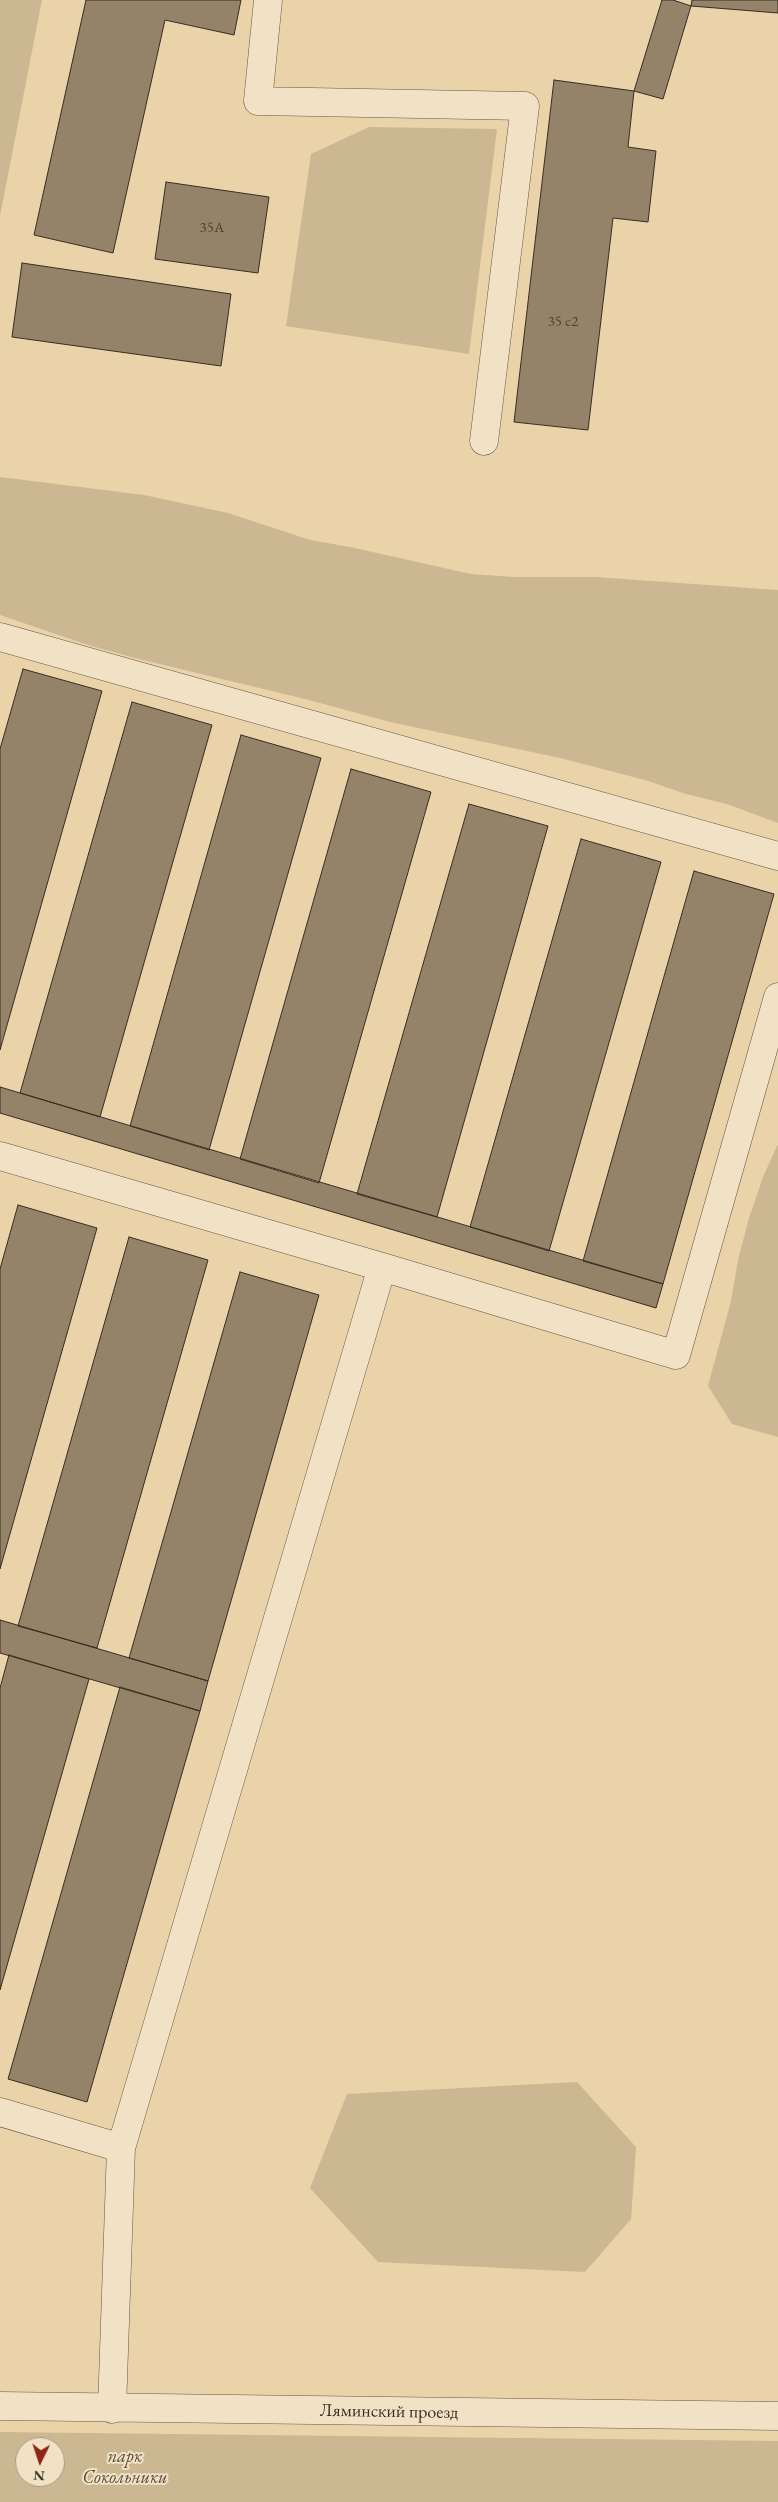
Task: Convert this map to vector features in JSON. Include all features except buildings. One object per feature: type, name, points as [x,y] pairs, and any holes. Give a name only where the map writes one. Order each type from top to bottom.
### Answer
[{"type":"street","points":[[268,0],[258,101],[525,106],[484,441]]},
{"type":"street","points":[[0,637],[778,856]]},
{"type":"street","points":[[0,1156],[382,1266],[676,1355],[778,997]]},
{"type":"street","points":[[112,2409],[120,2148],[382,1266]]},
{"type":"street","points":[[0,2112],[120,2148]]},
{"type":"street","name":"Ляминский проезд","points":[[0,2406],[112,2409],[778,2416]]},
{"type":"green space","points":[[0,0],[42,0],[0,216]]},
{"type":"green space","points":[[369,127],[497,129],[469,354],[286,326],[311,154]]},
{"type":"green space","points":[[0,477],[144,495],[228,513],[310,540],[471,574],[513,577],[595,577],[778,590],[778,823],[727,804],[686,794],[645,780],[560,758],[390,722],[305,699],[135,658],[88,645],[0,615]]},
{"type":"green space","points":[[778,1144],[778,1437],[732,1424],[708,1386],[731,1301],[738,1260],[749,1218],[763,1177]]},
{"type":"green space","points":[[577,2082],[636,2147],[631,2219],[585,2272],[378,2262],[310,2188],[347,2094]]},
{"type":"green space","name":"парк Сокольники","points":[[0,2432],[778,2441],[778,2502],[0,2502]]}]
